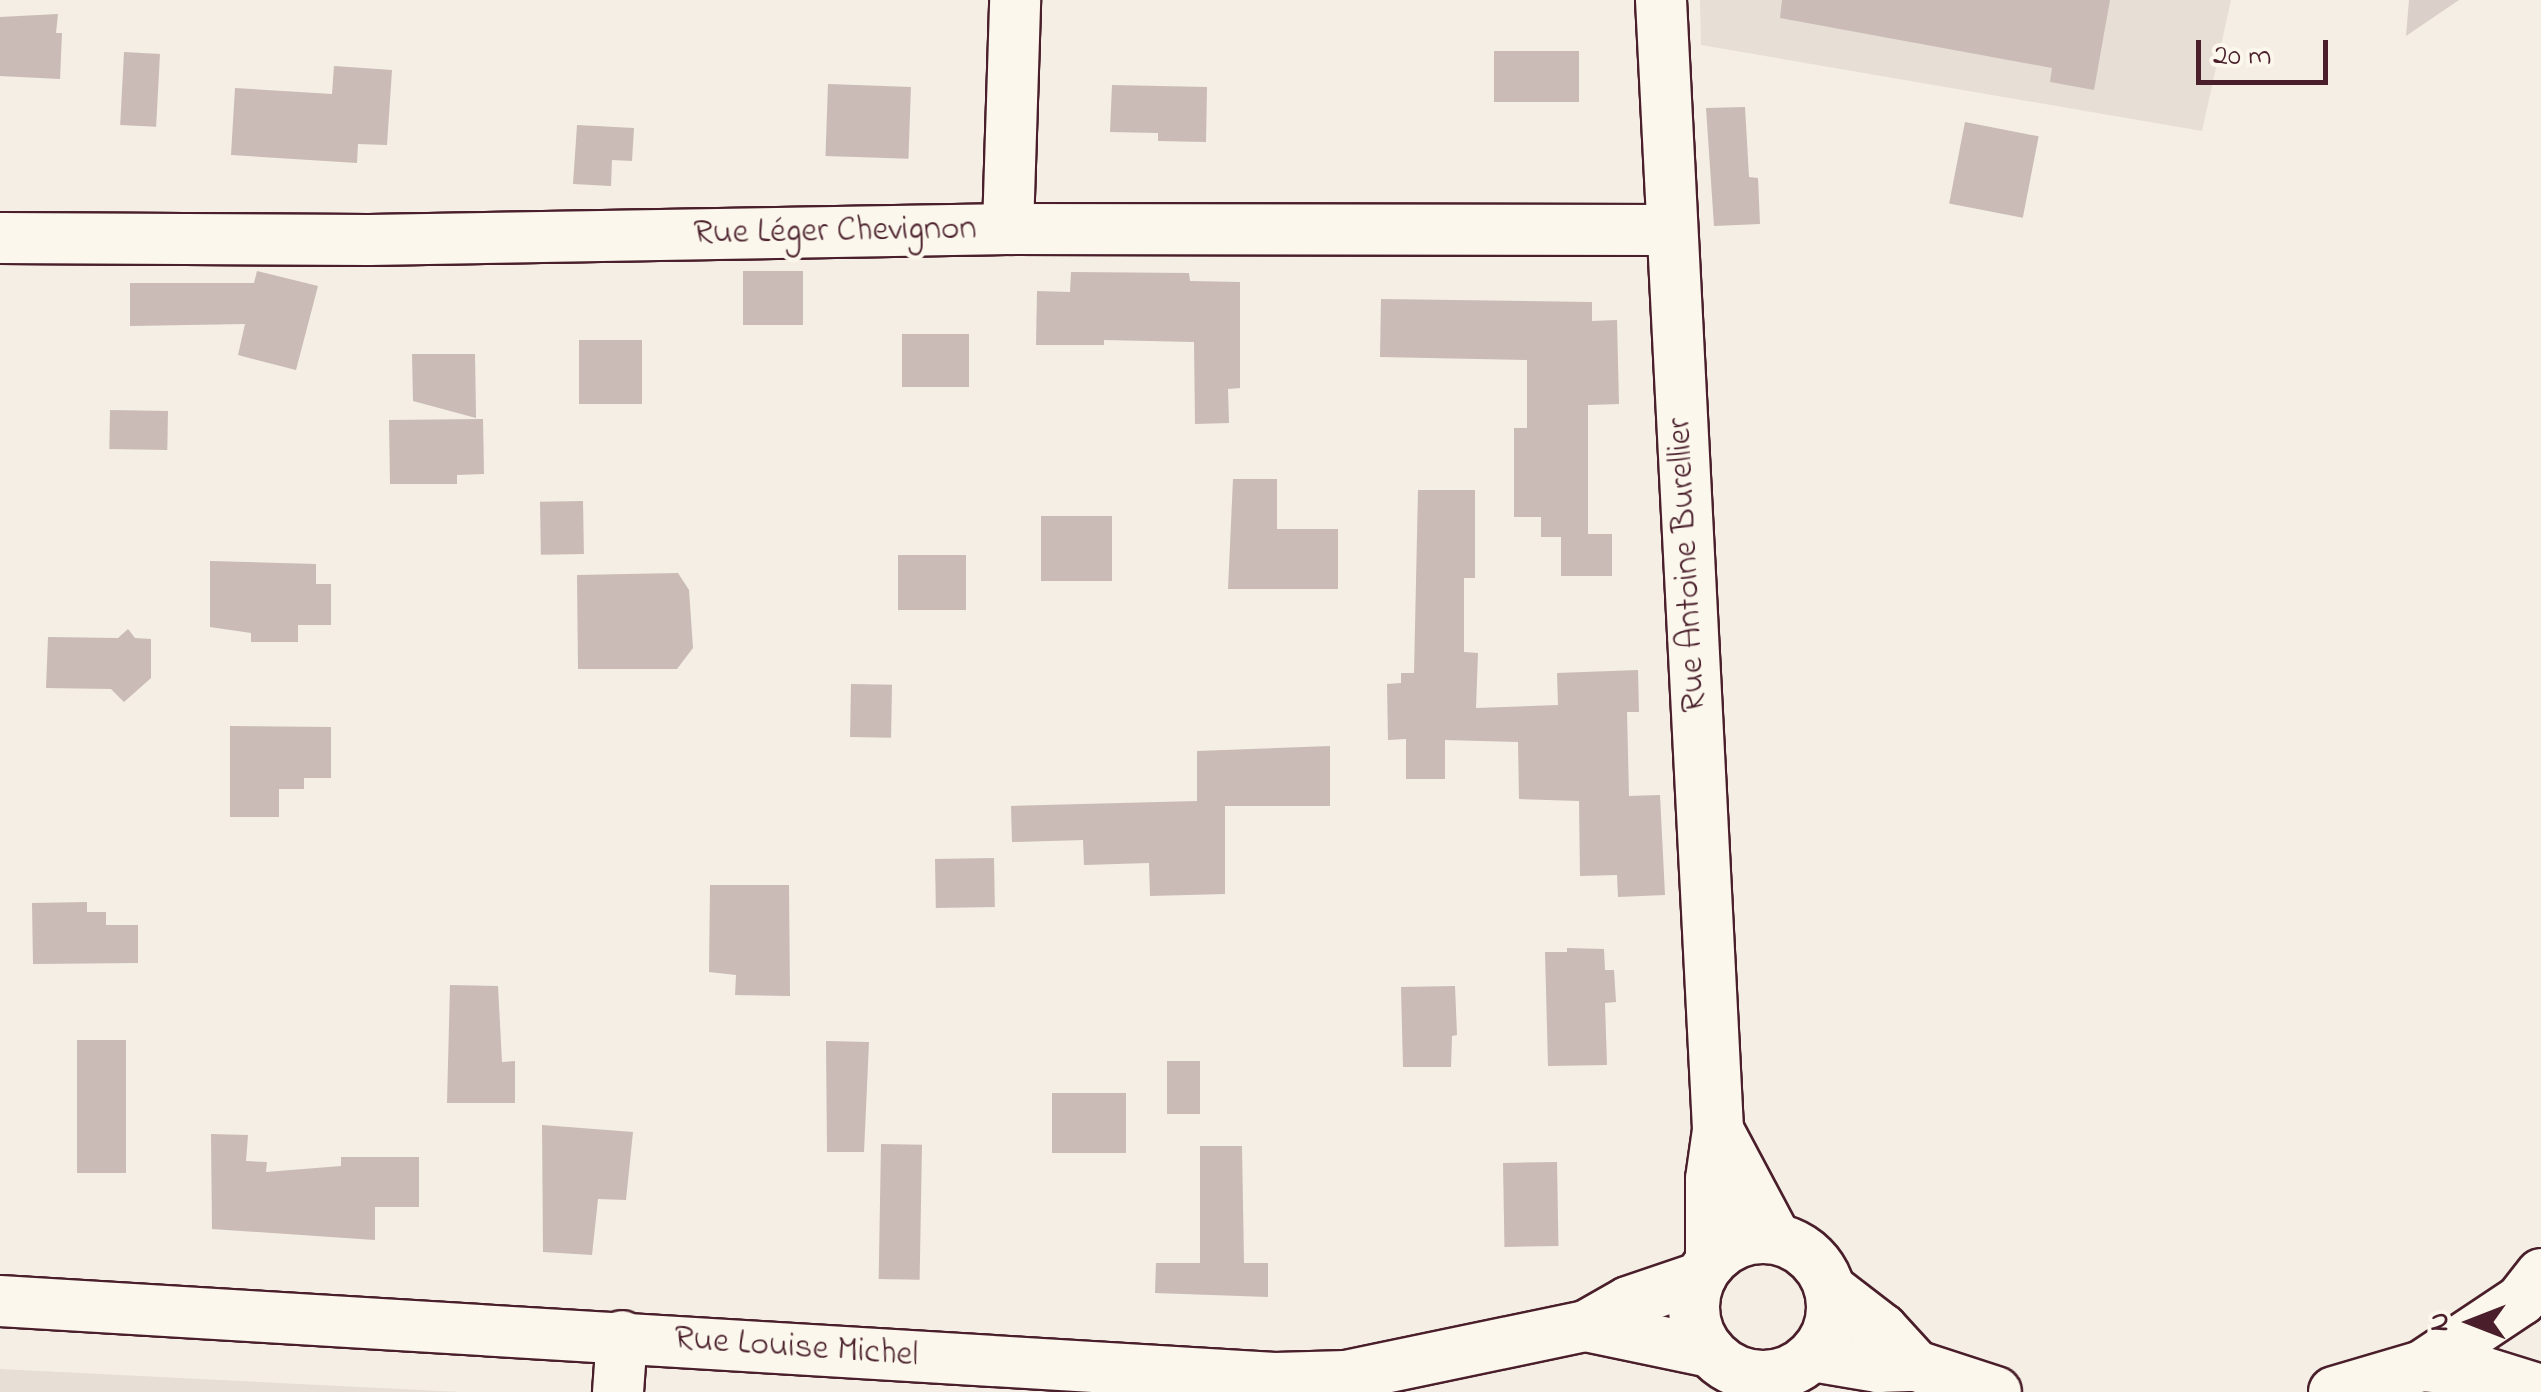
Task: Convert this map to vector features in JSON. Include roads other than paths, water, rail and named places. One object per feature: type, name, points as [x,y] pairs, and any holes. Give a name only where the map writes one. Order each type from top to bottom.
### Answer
[{"type":"street","points":[[1008,230],[1015,0]]},
{"type":"street","name":"Rue Antoine Burellier","points":[[1661,0],[1718,1130],[1706,1269]]},
{"type":"street","name":"Rue Léger Chevignon","points":[[0,238],[369,240],[1008,230],[1670,230]]},
{"type":"street","name":"Rue Antoine Burellier","points":[[1718,1130],[1776,1239]]},
{"type":"street","points":[[1916,1366],[1882,1329],[1830,1290],[1815,1262],[1791,1244],[1776,1239],[1748,1240],[1706,1269],[1694,1316],[1714,1367],[1751,1376],[1916,1366],[1996,1392]]},
{"type":"street","name":"Rue Louise Michel","points":[[0,1301],[1275,1378],[1346,1376],[1586,1326],[1628,1302],[1706,1269]]},
{"type":"street","points":[[2334,1392],[2422,1366],[2521,1300],[2541,1274]]},
{"type":"street","points":[[1793,1373],[1828,1331],[1830,1290]]},
{"type":"street","name":"Rue Louise Michel","points":[[1586,1326],[1714,1367]]},
{"type":"street","points":[[618,1392],[622,1336]]},
{"type":"street","points":[[2422,1366],[2480,1371],[2541,1390]]}]
